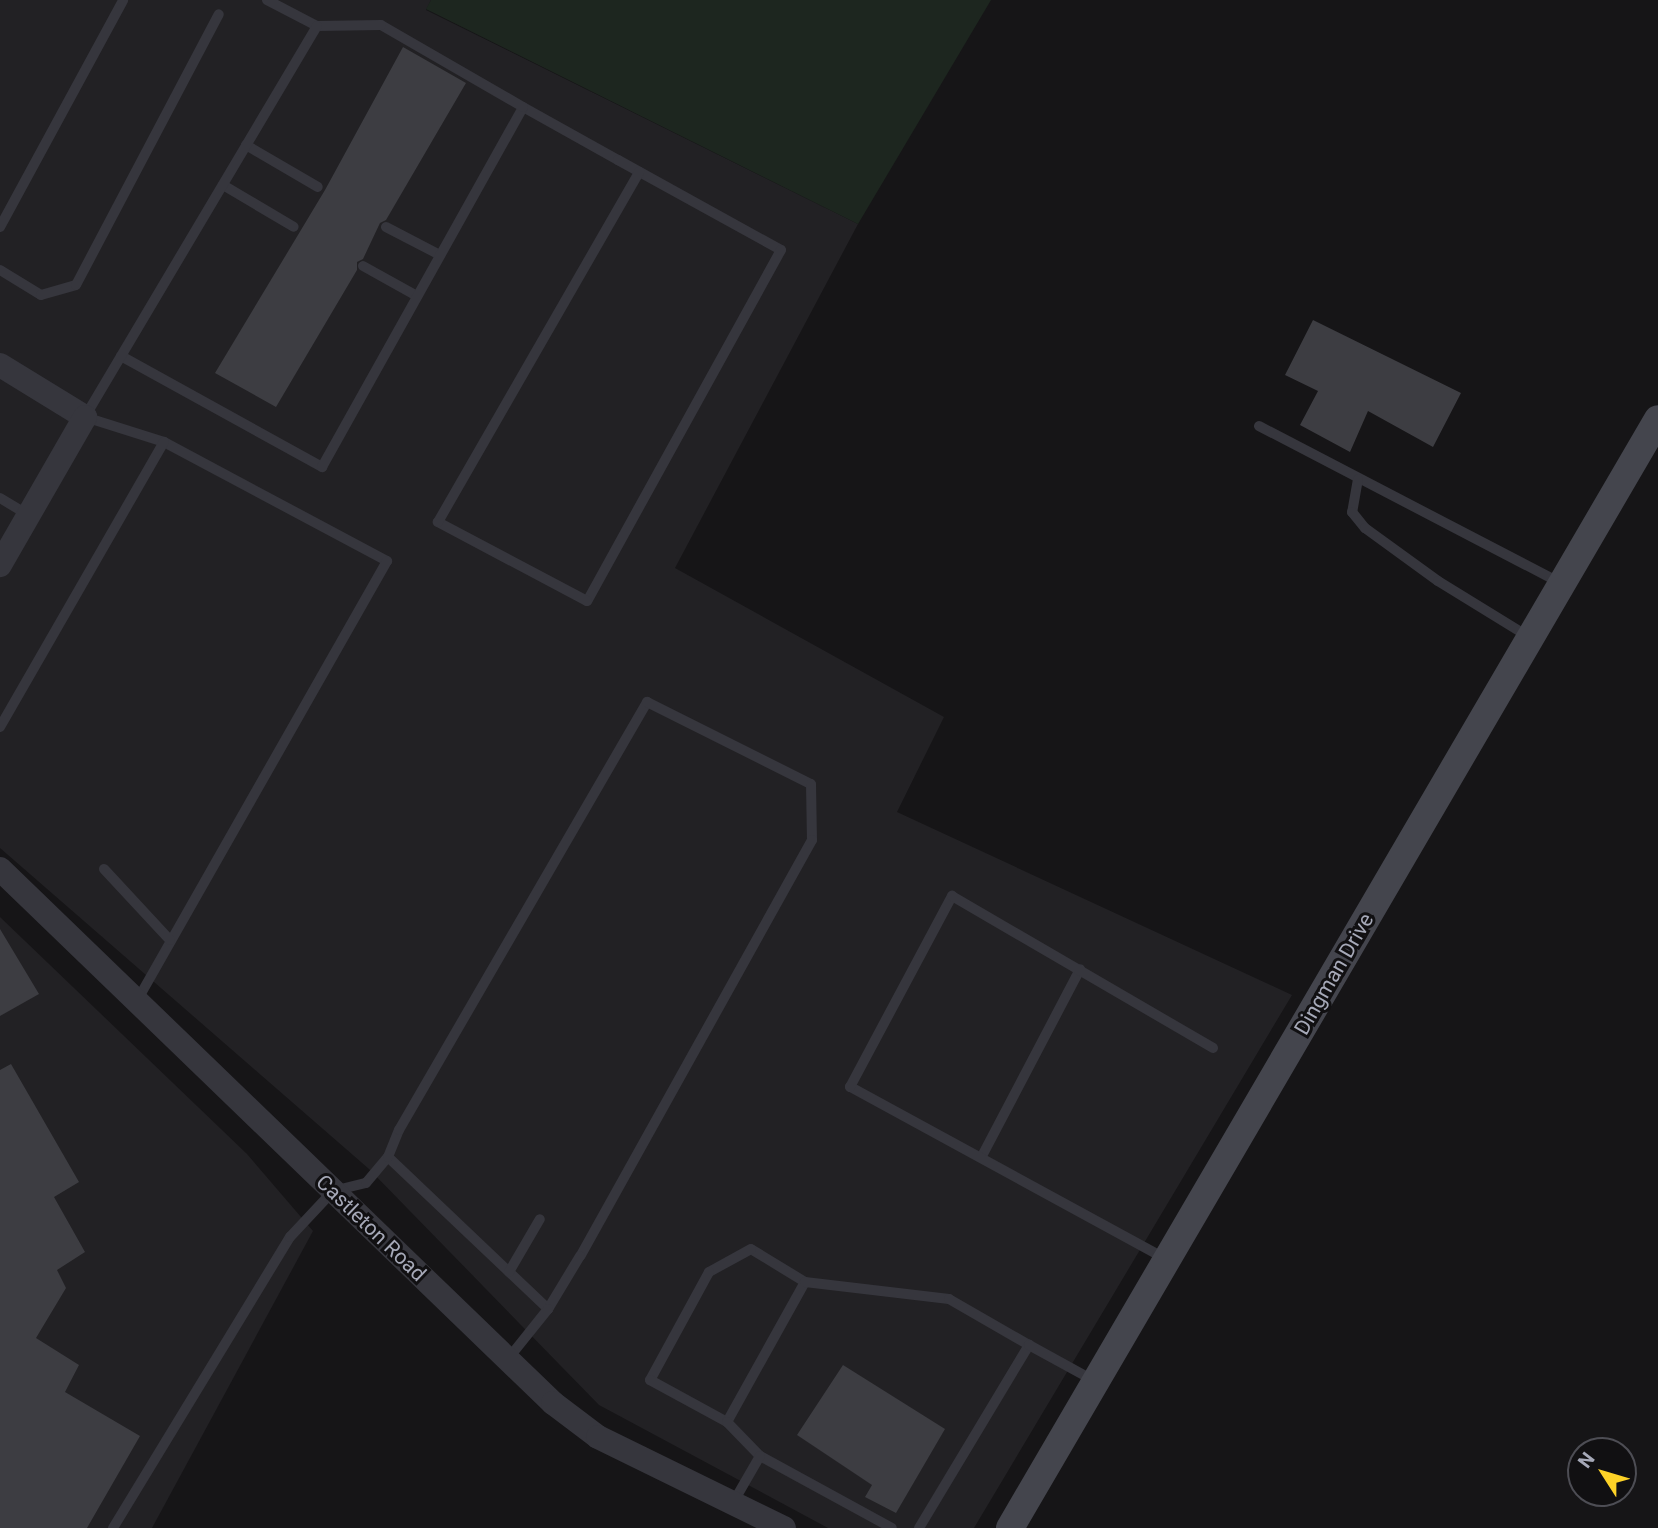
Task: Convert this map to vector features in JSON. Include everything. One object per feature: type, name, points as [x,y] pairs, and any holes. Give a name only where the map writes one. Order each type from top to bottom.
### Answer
[{"type":"main road","name":"Dingman Drive","points":[[1010,1528],[1658,419]]},
{"type":"street","points":[[0,365],[85,416],[0,565]]},
{"type":"street","name":"Castleton Road","points":[[0,869],[552,1403],[598,1437],[784,1528]]},
{"type":"lane","points":[[0,227],[123,0]]},
{"type":"lane","points":[[267,0],[317,26],[381,25],[781,250],[587,601],[438,522],[639,172]]},
{"type":"lane","points":[[0,270],[41,295],[76,285],[219,14]]},
{"type":"lane","points":[[136,1003],[387,561],[164,442],[85,416],[317,26]]},
{"type":"lane","points":[[121,356],[322,467],[523,107]]},
{"type":"lane","points":[[246,145],[317,187]]},
{"type":"lane","points":[[223,185],[294,227]]},
{"type":"lane","points":[[386,227],[440,256]]},
{"type":"lane","points":[[363,266],[417,296]]},
{"type":"lane","points":[[1259,426],[1562,583]]},
{"type":"lane","points":[[0,727],[164,442]]},
{"type":"lane","points":[[1359,479],[1352,512],[1364,528],[1438,581],[1529,637]]},
{"type":"lane","points":[[0,498],[29,515]]},
{"type":"lane","points":[[113,1528],[290,1237],[333,1191],[366,1182],[388,1157],[399,1130],[647,702],[811,784],[812,840],[580,1256],[548,1309],[507,1360]]},
{"type":"lane","points":[[104,869],[170,940]]},
{"type":"lane","points":[[1167,1259],[982,1156],[850,1087],[952,896],[1213,1048]]},
{"type":"lane","points":[[982,1156],[1080,969]]},
{"type":"lane","points":[[388,1157],[548,1309]]},
{"type":"lane","points":[[509,1272],[540,1219]]},
{"type":"lane","points":[[892,1528],[760,1456],[727,1422],[650,1380],[709,1272],[751,1249],[805,1282],[949,1299],[1096,1381]]},
{"type":"lane","points":[[727,1422],[805,1282]]},
{"type":"lane","points":[[919,1528],[1030,1345]]},
{"type":"lane","points":[[733,1503],[760,1456]]},
{"type":"shaded area","points":[[0,0],[431,0],[426,10],[858,224],[675,568],[944,717],[897,812],[1292,995],[974,1528],[828,1528],[599,1405],[369,1169],[0,848]]},
{"type":"shaded area","points":[[431,0],[991,0],[858,224],[426,9]]},
{"type":"shaded area","points":[[0,917],[247,1154],[313,1231],[152,1528],[0,1528]]},
{"type":"building","points":[[403,47],[466,83],[386,220],[380,223],[363,259],[357,262],[357,270],[276,407],[215,373],[325,190]]},
{"type":"building","points":[[1313,320],[1461,393],[1433,447],[1368,411],[1350,452],[1300,425],[1318,391],[1285,375]]},
{"type":"building","points":[[0,929],[39,994],[0,1016]]},
{"type":"building","points":[[11,1064],[79,1182],[54,1197],[85,1252],[57,1270],[66,1288],[36,1338],[79,1365],[65,1392],[140,1436],[87,1528],[0,1528],[0,1070]]},
{"type":"building","points":[[843,1365],[945,1429],[896,1513],[865,1497],[872,1485],[797,1435]]}]
